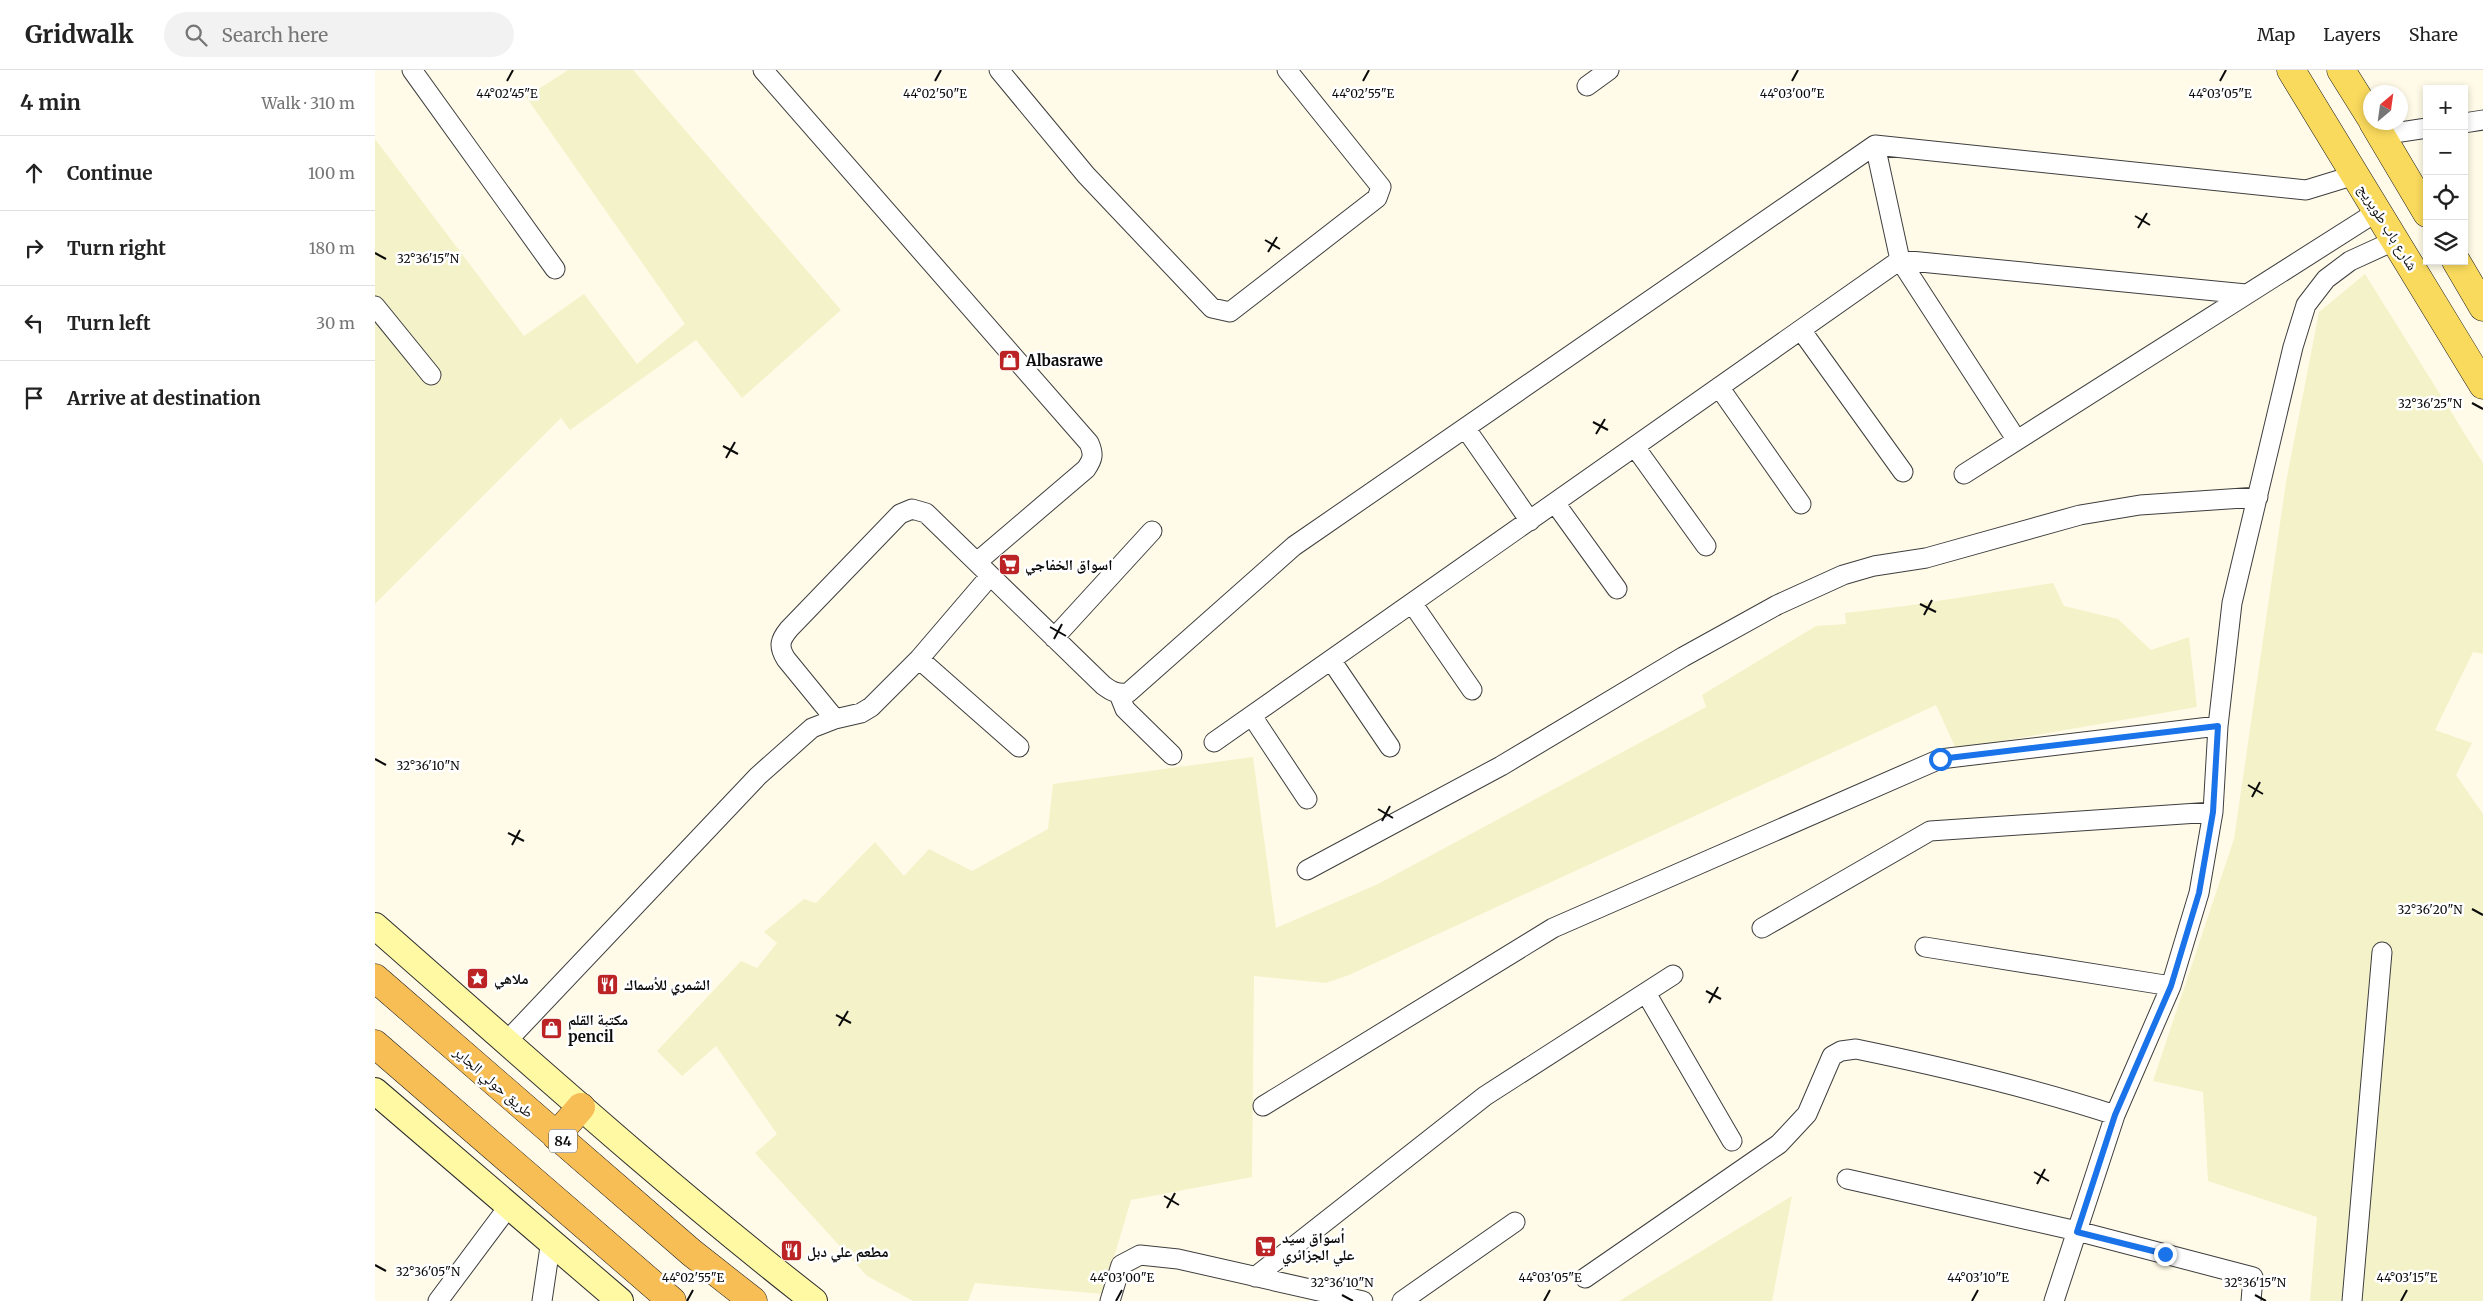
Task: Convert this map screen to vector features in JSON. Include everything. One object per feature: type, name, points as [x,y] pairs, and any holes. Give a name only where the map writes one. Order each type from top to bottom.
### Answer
[{"type":"highway","name":"طريق حولي الجاير","points":[[375,978],[692,1253],[753,1301]]},
{"type":"highway","points":[[375,1044],[672,1301]]},
{"type":"highway","points":[[556,1136],[581,1107]]},
{"type":"main road","name":"شارع باب طويريج","points":[[2291,70],[2483,385]]},
{"type":"main road","points":[[2341,70],[2363,106]]},
{"type":"main road","points":[[2378,130],[2423,206]]},
{"type":"main road","points":[[2358,179],[2378,185],[2391,176],[2395,159]]},
{"type":"main road","points":[[2396,240],[2404,226],[2418,220],[2423,221]]},
{"type":"main road","points":[[2458,265],[2483,307]]},
{"type":"main road","points":[[375,926],[581,1107],[752,1252],[815,1301]]},
{"type":"main road","points":[[377,1097],[551,1240],[620,1301]]},
{"type":"street","points":[[412,70],[555,269]]},
{"type":"street","points":[[763,70],[1089,443],[1093,451],[1093,460],[1087,469],[977,562]]},
{"type":"street","points":[[999,70],[1086,175],[1211,308],[1230,312],[1377,198],[1381,187],[1287,70]]},
{"type":"street","points":[[1587,86],[1609,70]]},
{"type":"street","points":[[2468,122],[2483,120]]},
{"type":"street","points":[[2408,127],[2423,128]]},
{"type":"street","points":[[835,719],[781,650],[780,642],[789,629],[900,514],[912,508],[926,513],[1110,692],[1128,693],[1136,688],[1293,546],[1466,430],[1875,145],[2306,190],[2358,179]]},
{"type":"street","points":[[1875,145],[1900,260],[2016,438]]},
{"type":"street","points":[[1964,474],[2016,438],[2378,210]]},
{"type":"street","points":[[2054,1301],[2115,1115],[2171,986],[2199,893],[2213,812],[2218,726],[2232,603],[2293,347],[2306,305],[2326,279],[2350,261],[2396,240]]},
{"type":"street","points":[[1214,742],[1900,260],[2246,294]]},
{"type":"street","points":[[375,306],[431,375]]},
{"type":"street","points":[[1801,330],[1903,472]]},
{"type":"street","points":[[1719,387],[1801,504]]},
{"type":"street","points":[[1466,430],[1530,520]]},
{"type":"street","points":[[1635,446],[1706,546]]},
{"type":"street","points":[[1307,870],[1501,766],[1683,657],[1777,605],[1843,574],[1874,566],[1926,558],[2080,516],[2140,505],[2258,497]]},
{"type":"street","points":[[1555,502],[1617,589]]},
{"type":"street","points":[[1054,638],[1152,531]]},
{"type":"street","points":[[506,1042],[758,776],[799,737],[812,728],[835,719],[852,716],[871,707],[919,659],[990,576]]},
{"type":"street","points":[[1412,603],[1472,690]]},
{"type":"street","points":[[919,659],[1019,747]]},
{"type":"street","points":[[1331,660],[1390,747]]},
{"type":"street","points":[[1119,694],[1125,709],[1172,755]]},
{"type":"street","points":[[1252,716],[1307,799]]},
{"type":"street","points":[[1263,1106],[1553,928],[1940,759],[2218,726]]},
{"type":"street","points":[[1762,928],[1930,831],[2213,812]]},
{"type":"street","points":[[1925,947],[2171,986]]},
{"type":"street","points":[[2352,1301],[2382,952]]},
{"type":"street","points":[[1255,1277],[1485,1096],[1673,975]]},
{"type":"street","points":[[1646,993],[1732,1141]]},
{"type":"street","points":[[1585,1278],[1779,1144],[1807,1114],[1826,1066],[1832,1056],[1841,1051],[1856,1049],[1978,1076],[2059,1097],[2115,1115]]},
{"type":"street","points":[[1847,1179],[2077,1232],[2253,1277],[2251,1301]]},
{"type":"street","points":[[438,1301],[509,1206]]},
{"type":"street","points":[[1402,1301],[1515,1222]]},
{"type":"street","points":[[542,1301],[551,1240]]},
{"type":"street","points":[[1110,1301],[1121,1265],[1140,1255],[1178,1259],[1363,1301]]},
{"type":"shaded area","points":[[568,70],[633,70],[841,310],[742,398],[696,340],[570,430],[561,418],[375,604],[375,139],[524,336],[584,294],[637,364],[685,324],[526,97]]},
{"type":"shaded area","points":[[2365,274],[2483,463],[2483,654],[2473,652],[2435,730],[2472,743],[2456,775],[2483,814],[2483,1301],[2310,1301],[2317,1217],[2208,1181],[2203,1092],[2153,1081],[2234,839],[2286,482],[2319,312]]},
{"type":"shaded area","points":[[2053,583],[2064,606],[2118,619],[2151,650],[2189,637],[2197,707],[1956,749],[1936,705],[1349,975],[1326,983],[1254,976],[1252,1177],[1131,1200],[1103,1294],[975,1283],[968,1301],[913,1301],[867,1276],[755,1153],[777,1134],[716,1046],[682,1076],[657,1051],[741,961],[757,968],[777,943],[764,932],[804,899],[816,903],[875,842],[904,876],[929,849],[972,871],[1048,829],[1053,784],[1253,757],[1276,928],[1378,884],[1706,707],[1702,695],[1816,626],[1846,624],[1845,613],[1905,606]]},
{"type":"shaded area","points":[[1792,1196],[1772,1301],[1619,1301]]},
{"type":"place","name":"Albasrawe","points":[[1010,360]]},
{"type":"place","name":"اسواق الخفاجي","points":[[1009,564]]},
{"type":"place","name":"ملاهي","points":[[478,978]]},
{"type":"place","name":"الشمري للأسماك","points":[[608,984]]},
{"type":"place","name":"مكتبة القلم pencil","points":[[552,1028]]},
{"type":"place","name":"أسواق سيد علي الجزائري","points":[[1266,1246]]},
{"type":"place","name":"مطعم علي دبل","points":[[791,1251]]},
{"type":"route","points":[[1940,759],[2218,726],[2213,812],[2199,893],[2171,986],[2115,1115],[2077,1232],[2165,1254]]}]
